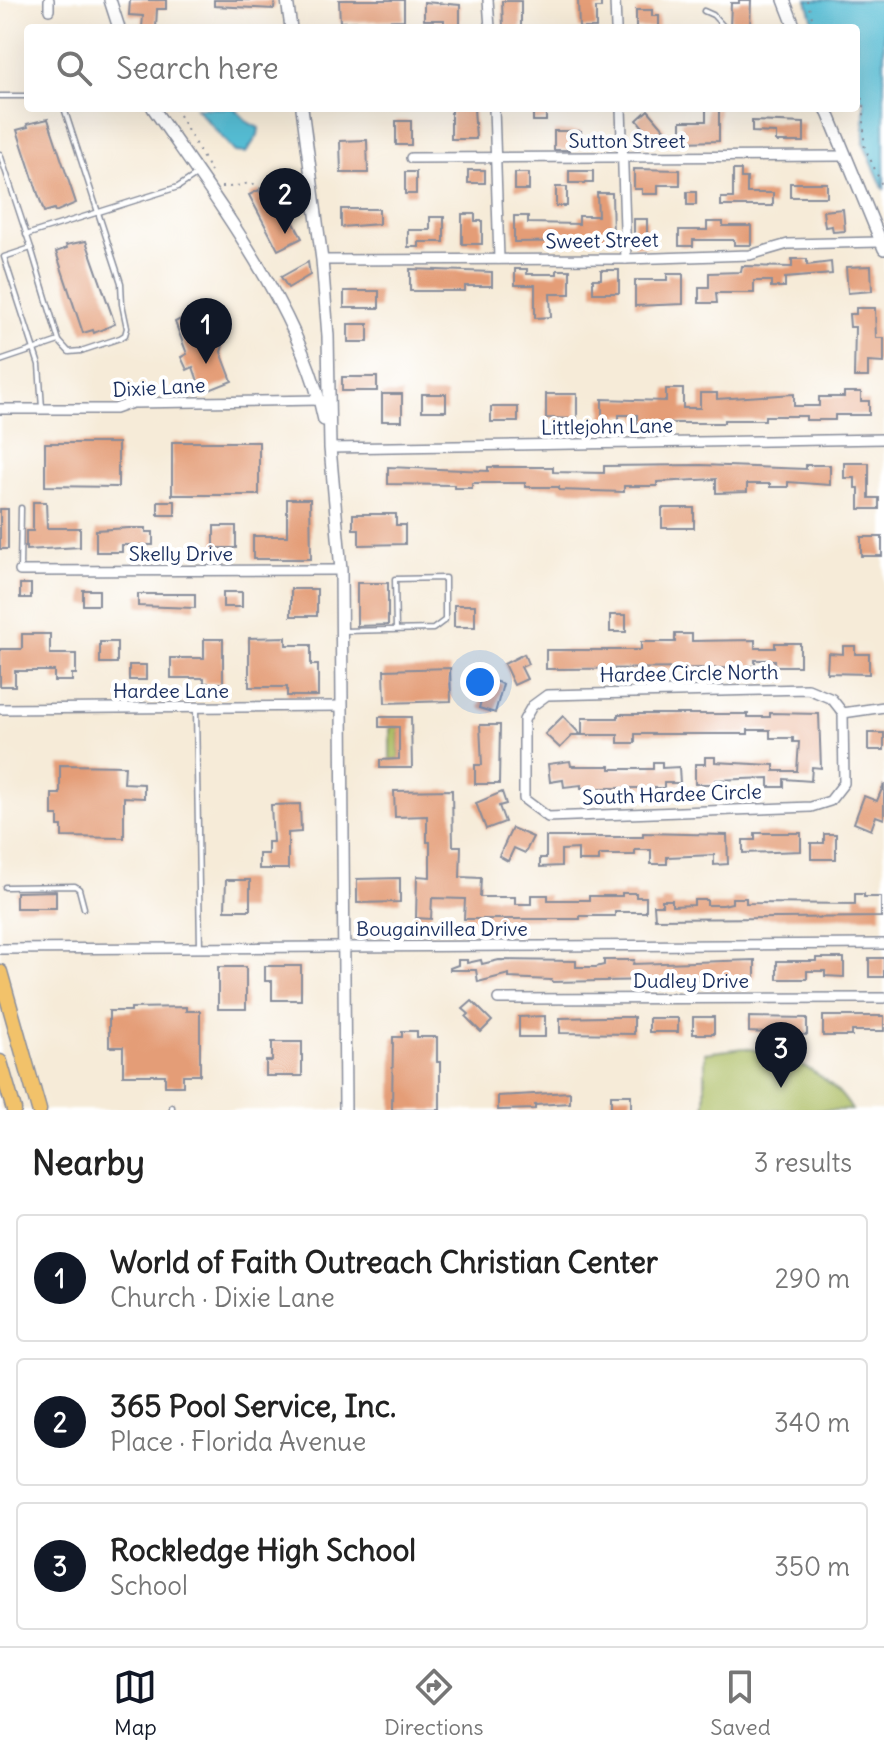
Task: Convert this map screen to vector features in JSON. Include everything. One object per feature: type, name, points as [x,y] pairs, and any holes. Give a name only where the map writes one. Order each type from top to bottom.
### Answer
[{"type":"main road","points":[[0,972],[39,1110]]},
{"type":"main road","points":[[0,1062],[14,1110]]},
{"type":"street","points":[[110,0],[118,24]]},
{"type":"street","points":[[287,0],[290,24]]},
{"type":"street","points":[[488,0],[490,24]]},
{"type":"street","points":[[615,0],[616,24]]},
{"type":"street","points":[[784,0],[793,24]]},
{"type":"street","points":[[156,112],[205,173],[280,307],[320,400],[330,448]]},
{"type":"street","points":[[303,112],[322,260],[328,336],[330,448],[341,570],[345,1110]]},
{"type":"street","points":[[494,112],[499,259]]},
{"type":"street","points":[[621,112],[626,259]]},
{"type":"street","points":[[828,112],[882,246]]},
{"type":"street","name":"Sutton Street","points":[[411,158],[844,156]]},
{"type":"street","name":"Sweet Street","points":[[322,260],[626,259],[750,255],[788,244],[882,246]]},
{"type":"street","points":[[306,362],[323,350],[328,336]]},
{"type":"street","name":"Dixie Lane","points":[[0,409],[115,409],[132,403],[320,400]]},
{"type":"street","name":"Littlejohn Lane","points":[[330,448],[884,439]]},
{"type":"street","name":"Skelly Drive","points":[[20,571],[341,570]]},
{"type":"street","name":"Hardee Circle North","points":[[532,706],[547,695],[808,689],[832,699],[843,713]]},
{"type":"street","name":"Hardee Lane","points":[[0,709],[342,706]]},
{"type":"street","name":"South Hardee Circle","points":[[532,706],[524,720],[524,799],[548,817],[811,807],[830,801],[844,783],[843,713]]},
{"type":"street","points":[[843,713],[884,707]]},
{"type":"street","name":"Bougainvillea Drive","points":[[0,949],[884,944]]},
{"type":"street","name":"Dudley Drive","points":[[498,999],[884,998]]},
{"type":"lane","points":[[704,11],[721,24]]},
{"type":"lane","points":[[0,96],[24,96]]},
{"type":"lane","points":[[1,158],[59,341],[69,352],[81,351],[125,335],[127,328],[121,283],[65,112]]},
{"type":"lane","points":[[26,235],[178,187],[205,173]]},
{"type":"lane","points":[[31,248],[4,257],[39,365],[42,408]]},
{"type":"lane","points":[[0,361],[59,341]]},
{"type":"lane","points":[[20,571],[21,508]]},
{"type":"lane","points":[[342,632],[433,629],[445,620],[445,578],[395,579],[396,630]]},
{"type":"lane","points":[[196,707],[200,947]]},
{"type":"lane","points":[[5,887],[75,886],[79,889],[84,908]]},
{"type":"path","points":[[807,0],[814,24]]},
{"type":"path","points":[[860,96],[864,100],[864,145],[884,190]]},
{"type":"path","points":[[177,112],[205,173]]},
{"type":"path","points":[[216,184],[222,189],[249,181],[259,185],[271,203],[304,187]]},
{"type":"green space","points":[[390,727],[399,727],[399,759],[390,760]]},
{"type":"green space","points":[[744,1048],[791,1060],[819,1075],[852,1110],[705,1110],[705,1053]]},
{"type":"water","points":[[807,0],[884,0],[884,190],[864,145],[864,101],[860,97],[860,24],[814,24]]},
{"type":"water","points":[[200,112],[238,112],[259,128],[246,153],[235,152]]},
{"type":"building","points":[[130,0],[166,0],[166,9],[157,9],[156,24],[142,24],[143,16],[129,15]]},
{"type":"building","points":[[214,0],[275,0],[274,9],[214,6]]},
{"type":"building","points":[[339,0],[404,0],[404,20],[340,22]]},
{"type":"building","points":[[578,0],[601,0],[601,8],[596,8],[596,24],[579,24]]},
{"type":"building","points":[[739,0],[751,0],[750,24],[730,24],[731,3],[739,3]]},
{"type":"building","points":[[502,1],[521,1],[521,24],[503,24]]},
{"type":"building","points":[[424,2],[460,5],[460,24],[424,20]]},
{"type":"building","points":[[636,10],[652,10],[652,16],[659,16],[659,24],[636,24]]},
{"type":"building","points":[[451,112],[474,112],[476,139],[451,139]]},
{"type":"building","points":[[533,112],[546,112],[546,121],[533,121]]},
{"type":"building","points":[[650,112],[665,130],[654,140],[637,120]]},
{"type":"building","points":[[706,112],[719,112],[719,141],[681,142],[681,121],[706,121]]},
{"type":"building","points":[[48,119],[76,203],[55,212],[54,209],[44,212],[17,130]]},
{"type":"building","points":[[396,121],[411,121],[411,145],[396,145]]},
{"type":"building","points":[[752,121],[804,123],[804,142],[776,142],[776,133],[752,132]]},
{"type":"building","points":[[554,131],[581,131],[581,141],[570,141],[570,150],[554,150]]},
{"type":"building","points":[[367,140],[368,173],[341,173],[340,141]]},
{"type":"building","points":[[634,169],[680,170],[680,185],[658,185],[658,194],[642,194],[642,189],[634,189]]},
{"type":"building","points":[[468,170],[485,170],[485,183],[468,183]]},
{"type":"building","points":[[733,170],[741,170],[741,178],[747,178],[747,193],[773,193],[773,206],[721,206],[721,198],[733,198]]},
{"type":"building","points":[[569,171],[593,171],[593,183],[569,183]]},
{"type":"building","points":[[405,172],[416,172],[416,194],[405,194]]},
{"type":"building","points":[[515,173],[529,173],[529,190],[515,190]]},
{"type":"building","points":[[790,183],[827,183],[827,197],[790,197]]},
{"type":"building","points":[[556,187],[567,187],[567,206],[556,206]]},
{"type":"building","points":[[259,190],[269,208],[291,197],[296,208],[288,212],[302,238],[278,250],[249,195]]},
{"type":"building","points":[[687,192],[696,192],[696,205],[687,205]]},
{"type":"building","points":[[597,193],[612,193],[613,237],[592,238],[592,241],[514,242],[514,216],[528,216],[528,223],[579,224],[579,216],[598,216]]},
{"type":"building","points":[[341,209],[379,209],[379,224],[341,227]]},
{"type":"building","points":[[843,209],[845,231],[833,232],[832,226],[825,227],[823,211]]},
{"type":"building","points":[[462,214],[475,214],[475,221],[482,221],[482,244],[462,244]]},
{"type":"building","points":[[430,217],[444,217],[444,242],[419,242],[419,247],[408,247],[408,230],[430,230]]},
{"type":"building","points":[[634,219],[647,219],[647,246],[634,246]]},
{"type":"building","points":[[707,222],[723,222],[723,226],[751,226],[751,245],[734,245],[734,240],[693,240],[693,246],[679,246],[679,230],[707,230]]},
{"type":"building","points":[[86,241],[115,324],[94,333],[93,330],[83,333],[56,252],[67,248],[66,245]]},
{"type":"building","points":[[792,259],[807,259],[807,265],[831,262],[832,274],[785,278],[785,287],[771,287],[771,281],[754,281],[754,293],[716,293],[717,303],[699,303],[699,287],[709,287],[709,273],[741,272],[742,266],[792,267]]},
{"type":"building","points":[[308,262],[310,275],[288,288],[281,277]]},
{"type":"building","points":[[871,266],[872,291],[848,293],[846,267]]},
{"type":"building","points":[[410,269],[492,272],[492,286],[465,286],[465,291],[410,291]]},
{"type":"building","points":[[515,269],[527,269],[527,274],[557,274],[557,270],[570,270],[570,294],[550,294],[551,317],[535,318],[535,285],[515,285]]},
{"type":"building","points":[[601,270],[619,270],[619,293],[593,293],[593,279],[601,279]]},
{"type":"building","points":[[667,274],[683,274],[683,304],[635,306],[635,280],[667,280]]},
{"type":"building","points":[[344,291],[379,291],[379,308],[344,308]]},
{"type":"building","points":[[202,308],[214,339],[224,342],[221,352],[232,381],[202,393],[193,367],[187,370],[181,357],[187,354],[175,322]]},
{"type":"building","points":[[856,308],[875,308],[876,338],[884,338],[884,363],[868,362],[868,377],[854,377],[855,327],[850,327],[849,314],[856,314]]},
{"type":"building","points":[[348,324],[368,324],[368,342],[348,342]]},
{"type":"building","points":[[342,377],[377,377],[377,391],[342,391]]},
{"type":"building","points":[[666,389],[683,389],[683,408],[700,408],[700,393],[717,393],[717,399],[794,394],[794,406],[819,406],[819,397],[844,397],[844,392],[861,392],[861,401],[869,401],[869,415],[835,415],[835,420],[765,416],[765,420],[724,420],[724,423],[637,423],[637,415],[619,415],[619,423],[602,423],[602,399],[666,401]]},
{"type":"building","points":[[382,394],[402,394],[402,421],[382,421]]},
{"type":"building","points":[[422,394],[446,394],[446,411],[422,411]]},
{"type":"building","points":[[546,394],[577,394],[577,419],[546,418]]},
{"type":"building","points":[[491,407],[518,407],[518,422],[491,422]]},
{"type":"building","points":[[172,442],[259,442],[259,495],[172,495]]},
{"type":"building","points":[[45,443],[118,443],[118,487],[45,486]]},
{"type":"building","points":[[844,463],[869,463],[869,498],[879,498],[879,509],[859,509],[859,488],[855,488],[855,478],[844,478]]},
{"type":"building","points":[[701,465],[806,469],[806,465],[830,465],[830,485],[788,482],[788,487],[770,487],[770,484],[747,484],[747,492],[716,493],[716,479],[657,482],[657,486],[624,486],[624,492],[525,487],[525,483],[472,483],[472,488],[388,484],[388,467],[488,471],[488,467],[553,467],[553,472],[604,473],[604,466]]},
{"type":"building","points":[[287,499],[310,499],[311,559],[253,559],[253,536],[287,536]]},
{"type":"building","points":[[158,501],[175,501],[175,515],[158,515]]},
{"type":"building","points":[[33,502],[46,502],[47,528],[80,528],[80,547],[26,550],[26,531],[33,531]]},
{"type":"building","points":[[662,508],[694,508],[694,528],[662,528]]},
{"type":"building","points":[[0,509],[8,509],[8,549],[0,549]]},
{"type":"building","points":[[353,514],[396,514],[396,525],[405,525],[405,544],[359,545],[359,529],[353,529]]},
{"type":"building","points":[[214,526],[236,526],[236,548],[214,548]]},
{"type":"building","points":[[146,528],[146,532],[153,532],[153,545],[122,545],[122,552],[96,552],[96,530]]},
{"type":"building","points":[[861,537],[882,537],[882,556],[861,556]]},
{"type":"building","points":[[357,583],[388,583],[388,625],[357,626]]},
{"type":"building","points":[[20,584],[31,584],[31,598],[20,598]]},
{"type":"building","points":[[291,589],[317,589],[317,616],[291,616]]},
{"type":"building","points":[[83,590],[99,590],[99,605],[83,605]]},
{"type":"building","points":[[223,592],[242,592],[242,607],[223,607]]},
{"type":"building","points":[[138,594],[195,594],[195,608],[138,606]]},
{"type":"building","points":[[454,605],[475,605],[475,627],[454,627]]},
{"type":"building","points":[[610,615],[626,615],[626,632],[610,632]]},
{"type":"building","points":[[22,634],[50,634],[50,654],[76,654],[76,674],[72,674],[72,681],[54,681],[54,671],[15,671],[15,686],[0,686],[0,649],[22,649]]},
{"type":"building","points":[[675,634],[692,634],[692,641],[755,640],[755,648],[775,648],[775,643],[800,643],[800,666],[775,666],[775,660],[755,660],[755,666],[735,668],[546,669],[546,650],[641,650],[641,642],[675,642]]},
{"type":"building","points":[[286,637],[286,645],[311,645],[311,665],[318,665],[318,696],[287,696],[287,687],[249,687],[249,638]]},
{"type":"building","points":[[204,639],[223,639],[223,683],[204,683],[204,678],[171,678],[171,658],[204,658]]},
{"type":"building","points":[[100,642],[117,642],[117,663],[100,663]]},
{"type":"building","points":[[843,646],[855,646],[855,654],[869,654],[869,674],[827,673],[828,653],[843,654]]},
{"type":"building","points":[[524,654],[528,664],[521,667],[527,679],[514,685],[504,664]]},
{"type":"building","points":[[129,665],[146,665],[146,680],[129,680]]},
{"type":"building","points":[[450,668],[451,701],[385,703],[384,670]]},
{"type":"building","points":[[487,679],[503,684],[495,713],[479,708]]},
{"type":"building","points":[[770,713],[819,714],[821,768],[812,767],[811,781],[784,779],[784,787],[769,787],[769,778],[695,784],[695,764],[705,764],[705,757],[715,757],[715,762],[774,765],[774,771],[797,771],[799,742],[793,742],[793,738],[770,738],[770,730],[748,730],[748,734],[635,734],[635,743],[618,743],[618,735],[582,735],[582,718],[618,718],[618,714],[748,714],[748,717],[770,717]]},
{"type":"building","points":[[563,716],[581,735],[573,735],[560,748],[545,734]]},
{"type":"building","points":[[379,717],[411,717],[412,768],[380,768],[380,760],[399,759],[399,727],[379,727]]},
{"type":"building","points":[[480,725],[500,725],[499,784],[475,784],[475,765],[482,765]]},
{"type":"building","points":[[868,733],[884,733],[884,750],[868,750]]},
{"type":"building","points":[[570,761],[571,766],[610,766],[610,769],[653,769],[653,762],[662,762],[662,768],[679,767],[680,783],[664,783],[664,788],[581,788],[581,785],[564,787],[563,780],[550,782],[548,764]]},
{"type":"building","points":[[60,765],[125,766],[124,783],[144,784],[144,798],[124,797],[124,838],[62,837],[58,816],[52,816],[52,794],[60,794]]},
{"type":"building","points":[[884,784],[884,819],[876,816],[871,830],[854,823],[864,796],[877,801]]},
{"type":"building","points":[[452,790],[453,846],[461,846],[460,877],[481,878],[480,897],[515,897],[515,904],[531,904],[531,895],[548,895],[548,900],[589,900],[589,896],[636,893],[636,897],[646,897],[646,912],[615,912],[615,916],[580,916],[580,919],[464,919],[465,899],[432,898],[431,919],[416,918],[417,876],[430,877],[427,816],[395,817],[394,791]]},
{"type":"building","points":[[502,792],[506,804],[499,806],[505,822],[486,829],[476,803]]},
{"type":"building","points":[[300,804],[301,832],[288,833],[288,869],[259,869],[259,854],[268,854],[268,842],[273,842],[271,805]]},
{"type":"building","points":[[512,828],[533,837],[525,853],[514,848],[508,861],[499,856]]},
{"type":"building","points":[[643,833],[727,835],[728,864],[714,865],[714,855],[667,857],[667,864],[651,864],[651,850],[635,850],[635,855],[599,855],[599,861],[578,861],[578,849],[561,850],[561,866],[540,867],[540,858],[546,858],[546,837],[643,837]]},
{"type":"building","points":[[755,833],[801,833],[801,851],[743,853],[743,840],[755,840]]},
{"type":"building","points":[[824,834],[836,834],[836,859],[811,859],[811,843],[824,843]]},
{"type":"building","points":[[400,878],[400,902],[357,903],[357,879]]},
{"type":"building","points":[[226,880],[250,880],[250,910],[225,910]]},
{"type":"building","points":[[56,891],[56,908],[16,908],[16,892]]},
{"type":"building","points":[[855,894],[881,897],[881,917],[655,919],[654,905],[662,905],[662,900],[672,900],[672,906],[694,905],[694,900],[707,900],[707,905],[723,905],[732,903],[732,898],[746,898],[746,903],[855,904]]},
{"type":"building","points":[[816,958],[844,958],[844,977],[825,976],[825,971],[807,971],[807,979],[777,979],[777,961],[816,961]]},
{"type":"building","points":[[869,958],[884,958],[884,977],[869,977]]},
{"type":"building","points":[[458,960],[467,960],[467,963],[481,960],[482,964],[499,960],[576,961],[576,967],[596,967],[604,965],[604,960],[634,960],[633,964],[755,960],[755,978],[552,982],[509,978],[509,974],[478,982],[476,970],[450,970],[458,965]]},
{"type":"building","points":[[265,966],[301,966],[301,1000],[272,1000],[272,981],[265,981]]},
{"type":"building","points":[[218,967],[246,967],[246,1009],[218,1009]]},
{"type":"building","points":[[472,1001],[492,1021],[481,1032],[466,1017],[469,1014],[463,1009]]},
{"type":"building","points":[[186,1007],[186,1011],[200,1011],[200,1075],[183,1075],[183,1086],[165,1086],[165,1075],[123,1075],[123,1047],[109,1047],[109,1011]]},
{"type":"building","points":[[545,1016],[545,1037],[519,1037],[519,1017]]},
{"type":"building","points":[[823,1016],[884,1016],[884,1031],[852,1031],[852,1036],[823,1036]]},
{"type":"building","points":[[634,1017],[634,1034],[560,1033],[560,1018]]},
{"type":"building","points":[[693,1017],[714,1017],[714,1034],[693,1034]]},
{"type":"building","points":[[749,1017],[807,1018],[807,1035],[749,1032]]},
{"type":"building","points":[[649,1018],[678,1018],[678,1032],[649,1032]]},
{"type":"building","points":[[402,1031],[417,1031],[417,1037],[437,1037],[440,1110],[392,1110],[393,1037],[402,1037]]},
{"type":"building","points":[[272,1042],[302,1042],[302,1076],[266,1076],[266,1061],[272,1061]]},
{"type":"building","points":[[570,1092],[570,1103],[535,1105],[535,1109],[498,1110],[498,1096]]},
{"type":"building","points":[[611,1095],[631,1095],[631,1110],[611,1110]]},
{"type":"place","name":"365 Pool Service, Inc.","points":[[285,234]]},
{"type":"place","name":"World of Faith Outreach Christian Center","points":[[206,364]]},
{"type":"place","name":"Rockledge High School","points":[[781,1088]]}]
